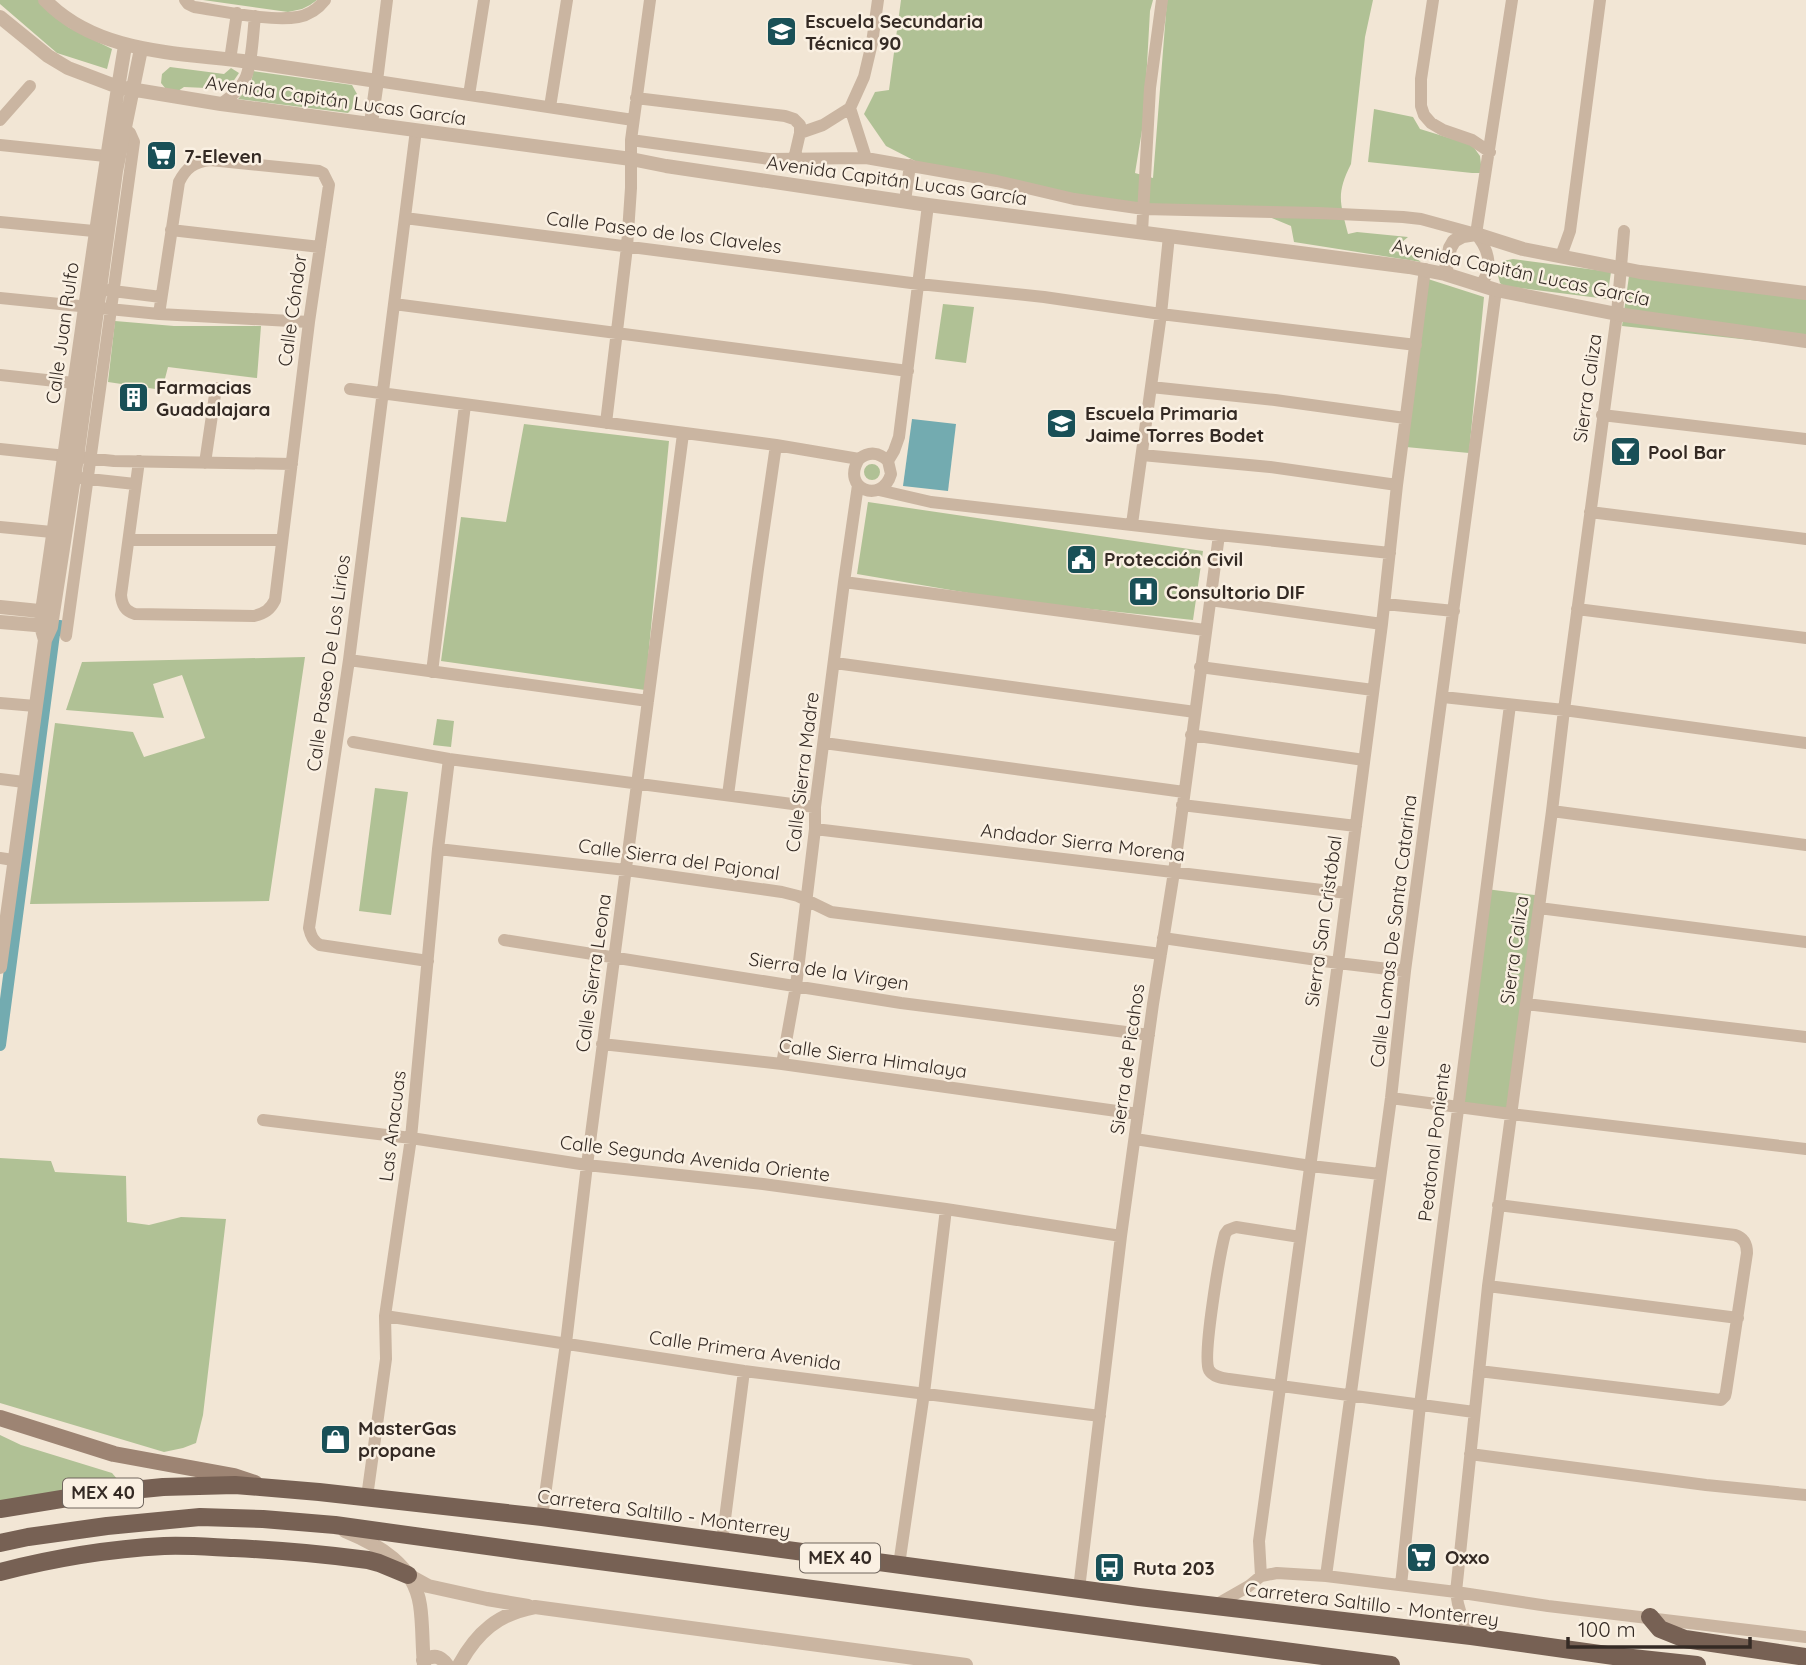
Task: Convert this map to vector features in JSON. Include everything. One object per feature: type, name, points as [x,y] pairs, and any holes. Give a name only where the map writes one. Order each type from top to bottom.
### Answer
[{"type":"main road","points":[[0,1418],[114,1454],[234,1476],[271,1488]]},
{"type":"main road","name":"Carretera Saltillo - Monterrey","points":[[0,1509],[92,1494],[163,1487],[208,1485],[271,1488],[542,1517],[1079,1589],[1696,1665]]},
{"type":"main road","points":[[0,1572],[143,1537],[200,1517]]},
{"type":"main road","name":"MEX 40","points":[[0,1543],[107,1526],[200,1517],[335,1525],[1391,1665]]},
{"type":"main road","points":[[45,1561],[89,1553],[179,1545],[278,1550],[368,1560],[408,1575]]},
{"type":"main road","points":[[1650,1617],[1660,1629],[1685,1639],[1806,1657]]},
{"type":"main road","points":[[1614,1656],[1634,1665]]},
{"type":"street","points":[[185,0],[194,7],[255,16],[297,17],[314,11],[325,0]]},
{"type":"street","points":[[371,123],[387,0]]},
{"type":"street","points":[[469,95],[484,0]]},
{"type":"street","points":[[550,107],[567,0]]},
{"type":"street","points":[[606,423],[627,247],[633,120],[650,0]]},
{"type":"street","points":[[800,133],[823,125],[849,108],[864,77],[878,0]]},
{"type":"street","points":[[1142,232],[1150,88],[1162,0]]},
{"type":"street","points":[[1433,0],[1420,90],[1424,115],[1443,130],[1472,140],[1490,152]]},
{"type":"street","points":[[1476,234],[1512,0]]},
{"type":"street","points":[[1561,256],[1570,231],[1600,0]]},
{"type":"street","name":"Avenida Capitán Lucas García","points":[[49,2],[82,28],[125,46],[377,81]]},
{"type":"street","points":[[230,60],[237,13]]},
{"type":"street","points":[[221,104],[245,81],[255,16]]},
{"type":"street","name":"Avenida Capitán Lucas García","points":[[0,17],[48,57],[68,68],[133,90],[631,159],[928,205],[1425,270],[1496,290],[1617,314],[1806,341]]},
{"type":"street","name":"Calle Juan Rulfo","points":[[0,967],[7,859],[24,782],[60,533],[75,477],[81,383],[100,290],[102,232],[118,125],[118,87],[125,46]]},
{"type":"street","name":"Calle Juan Rulfo","points":[[118,125],[133,90],[141,49]]},
{"type":"street","points":[[377,81],[633,120]]},
{"type":"street","points":[[0,120],[30,86]]},
{"type":"street","points":[[636,98],[793,119],[800,125],[794,159]]},
{"type":"street","points":[[849,108],[866,158]]},
{"type":"street","name":"Calle Juan Rulfo","points":[[66,636],[75,477],[97,308],[134,142],[130,132],[118,125]]},
{"type":"street","points":[[382,394],[416,130]]},
{"type":"street","points":[[631,140],[769,159],[866,158],[997,181],[1074,199],[1144,209],[1318,213],[1421,219],[1476,234],[1483,243],[1488,260],[1486,276],[1480,285]]},
{"type":"street","points":[[0,145],[112,157]]},
{"type":"street","name":"Calle Cóndor","points":[[139,461],[121,595],[123,605],[130,613],[264,614],[275,600],[309,321],[329,185],[323,173],[210,160],[200,161],[185,171],[179,182],[159,314]]},
{"type":"street","points":[[905,201],[910,165]]},
{"type":"street","points":[[879,490],[889,481],[891,474],[888,461],[899,437],[928,205]]},
{"type":"street","name":"Calle Paseo de los Claveles","points":[[405,218],[1416,345]]},
{"type":"street","points":[[0,222],[102,232]]},
{"type":"street","points":[[171,230],[320,247]]},
{"type":"street","name":"Sierra Caliza","points":[[1471,1636],[1463,1622],[1456,1592],[1474,1412],[1498,1205],[1617,314],[1624,231]]},
{"type":"street","points":[[1445,274],[1454,241],[1476,234]]},
{"type":"street","name":"Avenida Capitán Lucas García","points":[[1476,234],[1523,249],[1662,276],[1806,293]]},
{"type":"street","points":[[1132,524],[1169,236]]},
{"type":"street","name":"Sierra San Cristóbal","points":[[1261,1576],[1259,1541],[1385,604],[1405,418],[1425,270]]},
{"type":"street","points":[[100,290],[161,298]]},
{"type":"street","name":"Calle Lomas De Santa Catarina","points":[[1326,1576],[1496,290]]},
{"type":"street","points":[[0,298],[159,314],[309,321]]},
{"type":"street","points":[[394,304],[908,372]]},
{"type":"street","points":[[0,375],[81,383]]},
{"type":"street","points":[[1151,387],[1275,400],[1405,418]]},
{"type":"street","points":[[205,463],[216,388]]},
{"type":"street","points":[[350,389],[859,458],[870,453],[888,461]]},
{"type":"street","name":"Calle Paseo De Los Lirios","points":[[382,394],[349,660],[309,921],[312,936],[320,945],[428,961]]},
{"type":"street","points":[[432,672],[466,405]]},
{"type":"street","points":[[1602,415],[1806,436]]},
{"type":"street","name":"Calle Sierra Leona","points":[[542,1517],[683,434]]},
{"type":"street","points":[[728,795],[776,445]]},
{"type":"street","points":[[0,449],[77,458],[292,464]]},
{"type":"street","points":[[1142,455],[1270,467],[1397,485]]},
{"type":"street","name":"Calle Sierra Madre","points":[[782,1064],[796,986],[815,829],[815,807],[858,485],[853,477],[853,467],[859,458]]},
{"type":"street","points":[[75,477],[135,484]]},
{"type":"street","points":[[858,485],[864,490],[879,490],[931,502],[1390,553]]},
{"type":"street","points":[[1590,512],[1806,539]]},
{"type":"street","points":[[0,527],[60,533]]},
{"type":"street","name":"Sierra de Picahos","points":[[1079,1589],[1121,1236],[1219,536]]},
{"type":"street","points":[[129,540],[281,540]]},
{"type":"street","points":[[844,582],[1205,630]]},
{"type":"street","points":[[1210,600],[1382,624]]},
{"type":"street","points":[[1385,604],[1454,611]]},
{"type":"street","points":[[0,607],[46,623]]},
{"type":"street","points":[[1577,609],[1806,638]]},
{"type":"street","points":[[0,622],[46,623]]},
{"type":"street","points":[[349,660],[648,701]]},
{"type":"street","points":[[835,663],[1195,712]]},
{"type":"street","points":[[1200,667],[1373,690]]},
{"type":"street","points":[[1443,697],[1564,710],[1806,743]]},
{"type":"street","points":[[0,703],[35,706]]},
{"type":"street","name":"Peatonal Poniente","points":[[1401,1585],[1420,1405],[1510,705]]},
{"type":"street","points":[[1191,735],[1364,760]]},
{"type":"street","points":[[353,742],[449,758],[815,807]]},
{"type":"street","points":[[824,743],[1356,826]]},
{"type":"street","name":"Las Anacuas","points":[[367,1497],[386,1359],[385,1316],[411,1138],[449,758]]},
{"type":"street","points":[[0,779],[24,782]]},
{"type":"street","points":[[1552,811],[1806,845]]},
{"type":"street","name":"Andador Sierra Morena","points":[[815,829],[1347,893]]},
{"type":"street","name":"Calle Sierra del Pajonal","points":[[438,849],[626,870],[782,892],[798,896],[831,912],[1161,954]]},
{"type":"street","points":[[1539,908],[1806,942]]},
{"type":"street","points":[[1163,938],[1405,971]]},
{"type":"street","name":"Sierra de la Virgen","points":[[503,940],[901,1003],[1149,1035]]},
{"type":"street","points":[[1526,1004],[1806,1037]]},
{"type":"street","name":"Calle Sierra Himalaya","points":[[602,1044],[782,1064],[1138,1114]]},
{"type":"street","points":[[1391,1098],[1806,1149]]},
{"type":"street","name":"Calle Segunda Avenida Oriente","points":[[263,1121],[411,1138],[587,1165],[764,1184],[1121,1236]]},
{"type":"street","points":[[1135,1139],[1380,1174]]},
{"type":"street","points":[[1479,1371],[1721,1400],[1727,1392],[1747,1253],[1743,1239],[1735,1235],[1498,1205]]},
{"type":"street","points":[[899,1565],[946,1209]]},
{"type":"street","points":[[1300,1237],[1240,1227],[1228,1230],[1211,1318],[1207,1354],[1209,1370],[1220,1378],[1474,1412]]},
{"type":"street","points":[[1488,1286],[1738,1318]]},
{"type":"street","name":"Calle Primera Avenida","points":[[385,1316],[744,1371],[1100,1416]]},
{"type":"street","points":[[722,1542],[744,1371]]},
{"type":"street","points":[[1470,1454],[1706,1485],[1806,1495]]},
{"type":"street","points":[[335,1525],[381,1548],[408,1575],[420,1605],[424,1662]]},
{"type":"street","points":[[1213,1606],[1249,1586],[1261,1576],[1277,1573],[1401,1585],[1548,1606],[1806,1637]]},
{"type":"street","points":[[408,1575],[428,1586],[535,1607],[966,1665]]},
{"type":"street","points":[[459,1665],[472,1644],[497,1620],[535,1607]]},
{"type":"street","points":[[424,1662],[432,1656],[438,1656],[447,1665]]},
{"type":"green space","points":[[0,0],[39,0],[68,27],[112,49],[107,69],[57,53],[0,4]]},
{"type":"green space","points":[[203,0],[317,0],[302,9],[288,12]]},
{"type":"green space","points":[[901,0],[1153,0],[1150,11],[1144,118],[1135,173],[1153,178],[1167,0],[1373,0],[1365,37],[1351,164],[1341,191],[1341,206],[1348,234],[1357,232],[1408,237],[1396,247],[1421,262],[1294,242],[1291,226],[1248,208],[1128,204],[921,164],[886,146],[864,114],[875,92],[889,90]]},
{"type":"green space","points":[[170,67],[224,74],[231,68],[239,73],[228,89],[184,87],[178,91],[166,89],[161,83],[162,74]]},
{"type":"green space","points":[[253,71],[352,85],[357,94],[356,104],[348,113],[238,99],[251,85]]},
{"type":"green space","points":[[1374,109],[1413,117],[1420,129],[1472,145],[1480,156],[1482,173],[1368,162]]},
{"type":"green space","points":[[1513,259],[1611,272],[1607,299],[1504,286],[1500,283],[1497,272],[1503,261]]},
{"type":"green space","points":[[1629,276],[1806,296],[1806,346],[1622,326]]},
{"type":"green space","points":[[1428,279],[1484,297],[1469,453],[1406,447]]},
{"type":"green space","points":[[943,304],[974,307],[966,363],[935,359]]},
{"type":"green space","points":[[115,321],[174,326],[261,326],[257,378],[168,367],[162,390],[108,382]]},
{"type":"green space","points":[[524,424],[669,441],[645,690],[441,661],[461,517],[506,522]]},
{"type":"green space","points":[[869,464],[875,464],[880,472],[878,478],[869,480],[864,475],[864,469]]},
{"type":"green space","points":[[868,502],[1203,551],[1193,620],[1015,601],[857,574]]},
{"type":"green space","points":[[305,657],[269,901],[30,904],[55,723],[133,732],[144,757],[205,738],[182,675],[153,684],[164,718],[66,710],[82,662]]},
{"type":"green space","points":[[437,719],[454,721],[451,747],[433,745]]},
{"type":"green space","points":[[375,788],[408,792],[391,915],[359,911]]},
{"type":"green space","points":[[1486,889],[1543,896],[1513,1117],[1456,1110]]},
{"type":"green space","points":[[0,1158],[51,1161],[55,1172],[126,1176],[127,1222],[149,1225],[181,1217],[226,1219],[203,1415],[196,1443],[164,1452],[0,1403]]},
{"type":"green space","points":[[0,1435],[21,1445],[112,1473],[118,1480],[111,1485],[0,1501]]},
{"type":"water","points":[[912,419],[956,424],[948,491],[903,486]]},
{"type":"waterway","points":[[0,1045],[54,634],[60,626]]},
{"type":"place","name":"Escuela Secundaria Técnica 90","points":[[782,32]]},
{"type":"place","name":"7-Eleven","points":[[161,156]]},
{"type":"place","name":"Farmacias Guadalajara","points":[[133,398]]},
{"type":"place","name":"Escuela Primaria Jaime Torres Bodet","points":[[1062,424]]},
{"type":"place","name":"Pool Bar","points":[[1625,452]]},
{"type":"place","name":"Protección Civil","points":[[1081,559]]},
{"type":"place","name":"Consultorio DIF","points":[[1143,592]]},
{"type":"place","name":"MasterGas propane","points":[[335,1439]]},
{"type":"place","name":"Oxxo","points":[[1422,1557]]},
{"type":"place","name":"Ruta 203","points":[[1110,1568]]}]
